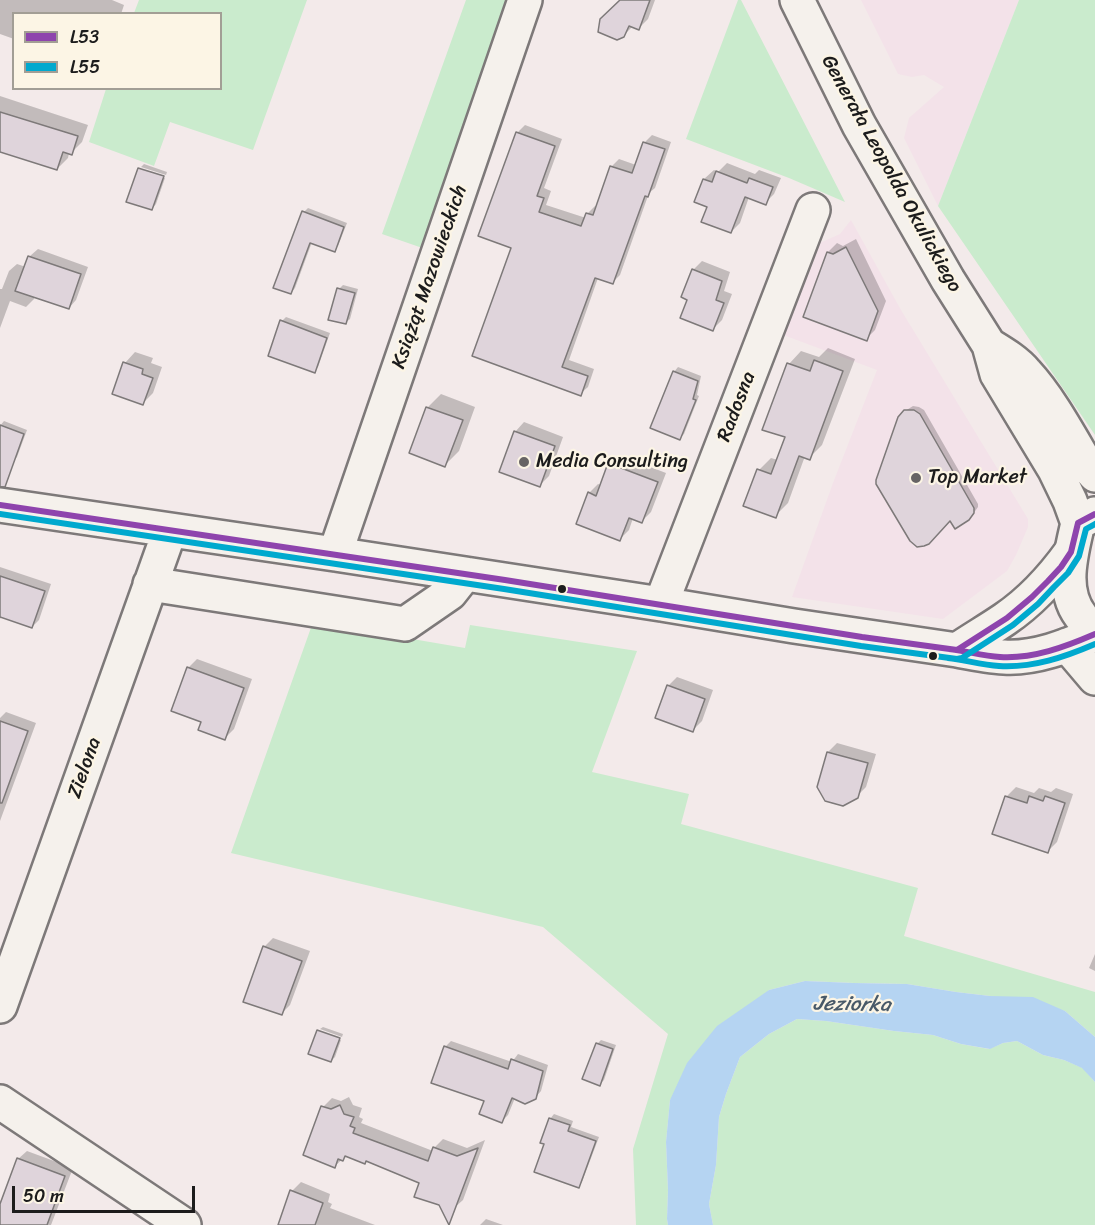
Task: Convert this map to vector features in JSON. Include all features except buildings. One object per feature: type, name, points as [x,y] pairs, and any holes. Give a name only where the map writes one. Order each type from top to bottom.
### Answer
[{"type":"street","name":"Książąt Mazowieckich","points":[[335,554],[525,0]]},
{"type":"street","name":"Generała Leopolda Okulickiego","points":[[797,0],[859,125],[948,280],[989,345],[997,374],[1055,470],[1081,530]]},
{"type":"street","name":"Radosna","points":[[661,604],[813,210]]},
{"type":"street","name":"Generała Leopolda Okulickiego","points":[[989,345],[1009,357],[1026,373],[1053,409],[1095,475]]},
{"type":"street","points":[[0,505],[335,554],[982,655],[1027,656],[1081,640],[1078,660],[1095,678]]},
{"type":"street","name":"Zielona","points":[[0,1006],[170,530]]},
{"type":"street","points":[[957,650],[1007,618],[1032,597],[1061,567],[1081,530]]},
{"type":"street","points":[[1081,530],[1068,575],[1076,608],[1084,620],[1095,629]]},
{"type":"street","points":[[150,584],[405,624],[450,593],[465,574]]},
{"type":"street","points":[[0,1102],[184,1225]]},
{"type":"shaded area","points":[[861,0],[1019,0],[938,206],[904,138],[909,118],[944,87],[924,75],[912,77],[898,74]]},
{"type":"shaded area","points":[[851,220],[901,310],[1028,519],[1028,527],[1007,571],[943,619],[792,597],[877,370],[778,333],[814,238],[822,242],[840,234]]},
{"type":"green space","points":[[139,0],[307,0],[253,150],[170,122],[154,166],[89,142],[106,90],[222,90],[222,12],[134,12]]},
{"type":"green space","points":[[466,0],[520,0],[431,251],[382,234]]},
{"type":"green space","points":[[738,0],[741,0],[845,202],[686,139]]},
{"type":"green space","points":[[1019,0],[1095,0],[1095,435],[938,206]]},
{"type":"green space","points":[[313,622],[465,648],[470,625],[637,651],[592,772],[689,794],[681,824],[918,888],[904,936],[1095,992],[1095,1037],[1065,1011],[990,996],[907,984],[805,981],[769,990],[670,1100],[666,1142],[668,1225],[636,1225],[633,1149],[668,1034],[543,927],[231,853]]},
{"type":"green space","points":[[797,1019],[933,1035],[961,1044],[989,1049],[1003,1043],[1017,1041],[1043,1055],[1083,1068],[1095,1082],[1095,1225],[713,1225],[709,1204],[716,1165],[719,1117],[740,1057],[769,1034]]},
{"type":"water","name":"Jeziorka","points":[[805,981],[907,984],[990,996],[1033,997],[1065,1011],[1095,1037],[1095,1082],[1082,1068],[1064,1060],[1043,1055],[1017,1041],[1003,1043],[990,1049],[961,1044],[933,1035],[797,1019],[769,1034],[740,1057],[719,1117],[716,1165],[709,1204],[713,1225],[668,1225],[666,1142],[670,1100],[687,1063],[717,1026],[769,990]]},
{"type":"transit line","name":"L53","points":[[0,505],[957,650],[1007,618],[1032,597],[1061,567],[1071,552],[1078,523],[1095,514]]},
{"type":"transit line","name":"L55","points":[[0,514],[957,659],[1013,625],[1038,604],[1068,573],[1079,556],[1086,529],[1095,524]]},
{"type":"transit line","name":"L53","points":[[949,649],[994,656],[1025,656],[1060,648],[1095,634]]},
{"type":"transit line","name":"L55","points":[[948,658],[993,665],[1024,665],[1060,657],[1095,644]]},
{"type":"place","name":"Media Consulting","points":[[524,462]]},
{"type":"place","name":"Top Market","points":[[916,478]]}]
